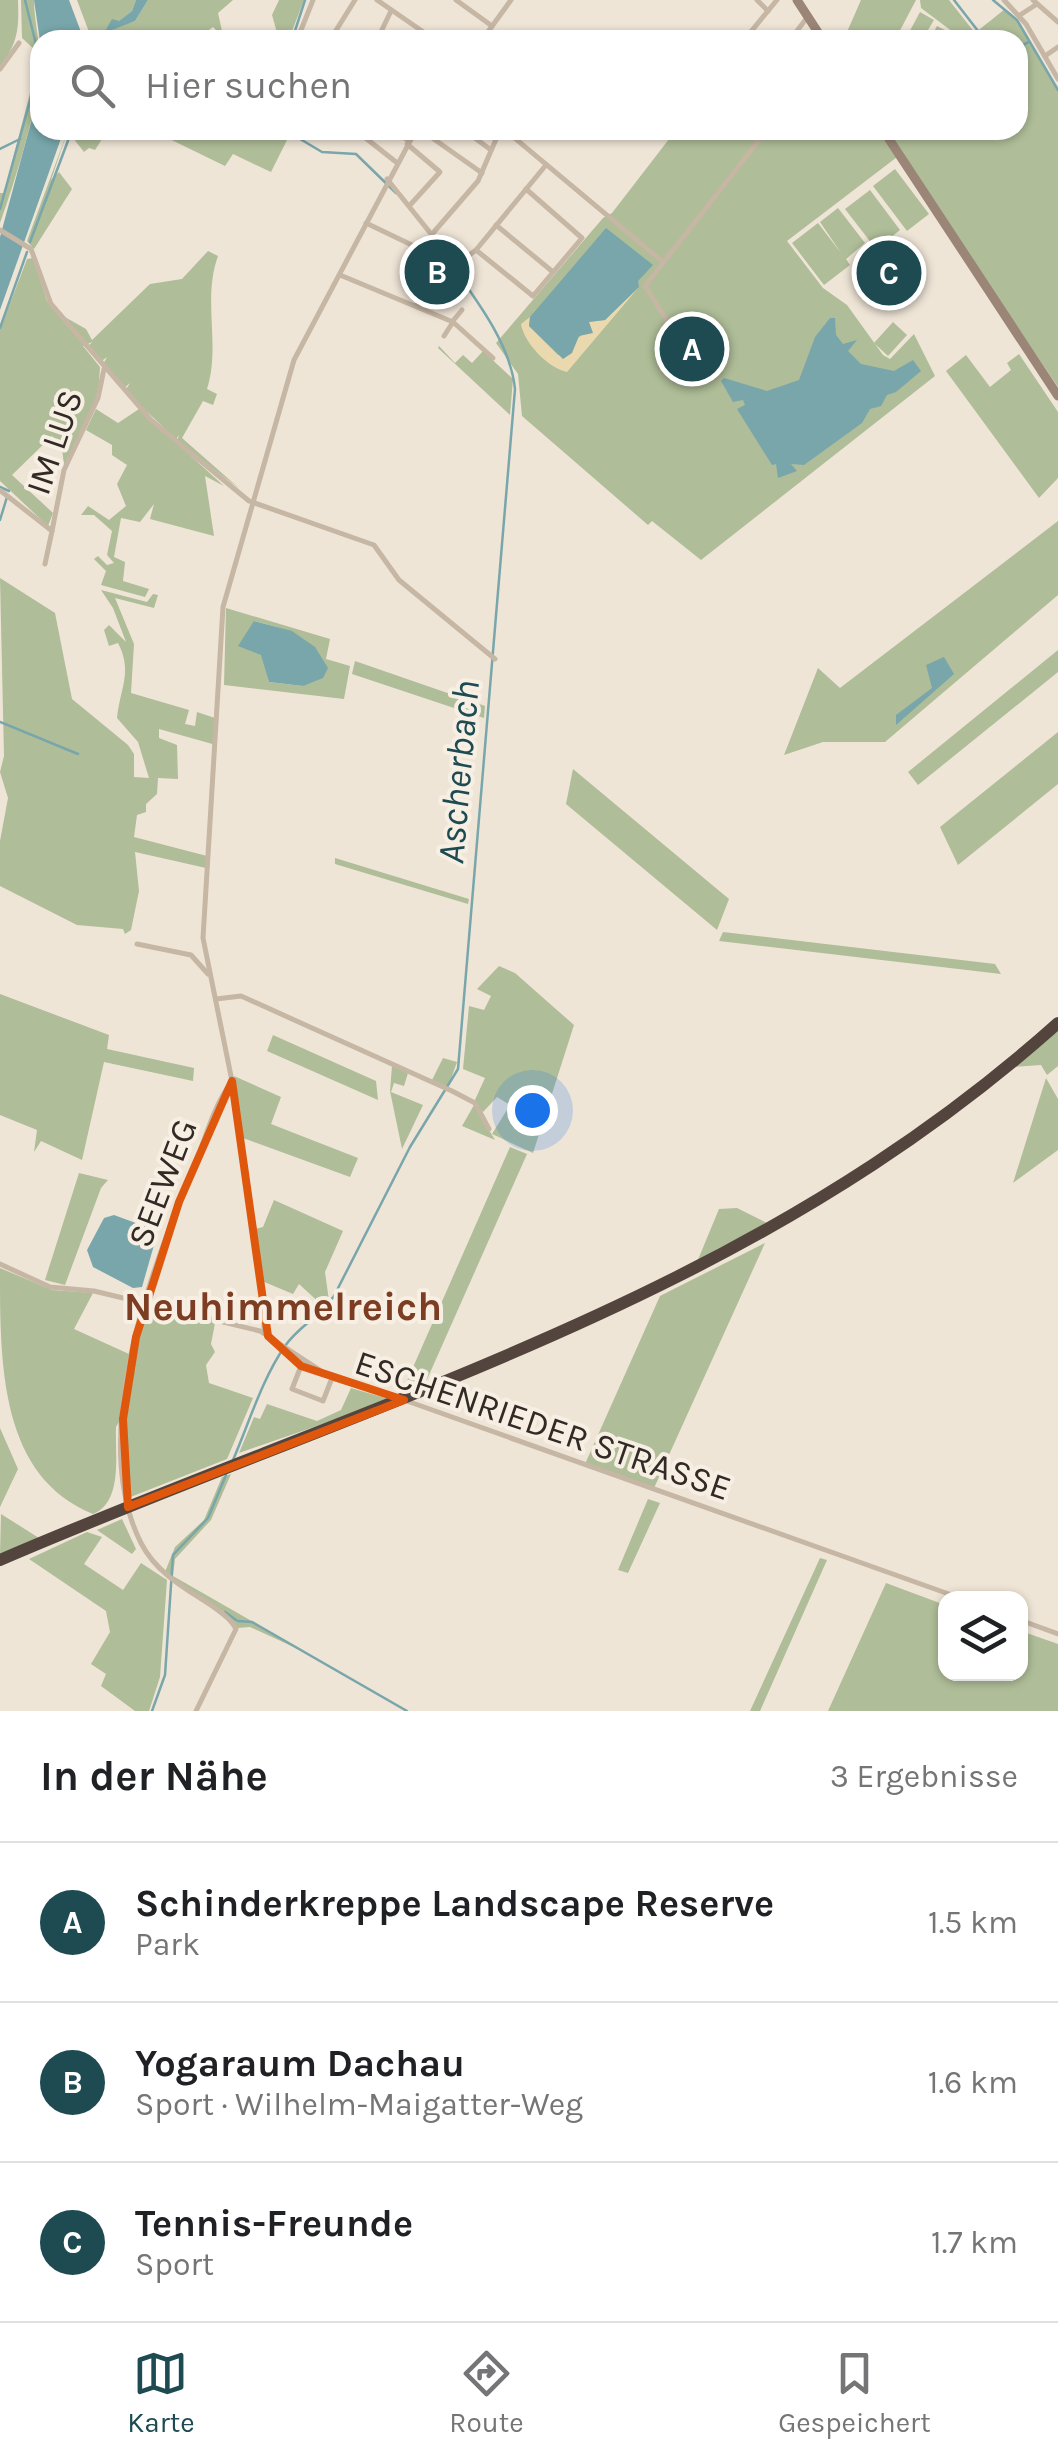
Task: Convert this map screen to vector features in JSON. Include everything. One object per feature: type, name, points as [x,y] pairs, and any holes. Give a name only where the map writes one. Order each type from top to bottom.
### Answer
[{"type":"highway","points":[[0,1560],[419,1394],[594,1320],[701,1268],[890,1154],[1058,1023]]},
{"type":"street","points":[[301,30],[313,0]]},
{"type":"street","points":[[336,30],[356,0]]},
{"type":"street","points":[[377,0],[420,30]]},
{"type":"street","points":[[456,0],[492,26]]},
{"type":"street","points":[[489,30],[511,0]]},
{"type":"street","points":[[757,0],[768,10]]},
{"type":"street","points":[[752,30],[777,0]]},
{"type":"street","points":[[798,0],[817,30]]},
{"type":"street","points":[[1004,0],[1020,15],[1058,80]]},
{"type":"street","points":[[1020,15],[1036,2],[1058,22]]},
{"type":"street","points":[[382,30],[391,10]]},
{"type":"street","points":[[798,30],[808,16]]},
{"type":"street","points":[[0,69],[20,43]]},
{"type":"street","points":[[1045,56],[1058,47]]},
{"type":"street","points":[[368,140],[396,162]]},
{"type":"street","points":[[405,140],[440,172],[412,204]]},
{"type":"street","points":[[434,140],[482,172]]},
{"type":"street","points":[[478,140],[491,150]]},
{"type":"street","points":[[433,233],[482,172],[496,140]]},
{"type":"street","points":[[515,140],[663,262]]},
{"type":"street","points":[[666,319],[645,286],[758,140]]},
{"type":"street","points":[[890,140],[1058,396]]},
{"type":"street","points":[[264,1333],[264,1297],[203,920],[223,607],[294,360],[408,142]]},
{"type":"street","points":[[386,182],[412,204],[456,265],[476,250],[546,165]]},
{"type":"street","points":[[476,250],[533,296],[582,238],[526,189]]},
{"type":"street","points":[[366,223],[416,247]]},
{"type":"street","points":[[496,225],[553,272]]},
{"type":"street","points":[[1,231],[22,241],[34,253],[51,304],[152,420],[251,502],[374,544],[399,580],[493,658]]},
{"type":"street","points":[[416,306],[447,272]]},
{"type":"street","points":[[340,275],[453,322],[493,358]]},
{"type":"street","points":[[444,336],[462,310]]},
{"type":"street","name":"IM LUS","points":[[46,564],[64,468],[98,398],[104,369]]},
{"type":"street","name":"IM LUS","points":[[1,492],[52,531]]},
{"type":"street","points":[[136,944],[191,956],[210,976]]},
{"type":"street","points":[[216,999],[241,996],[447,1089],[474,1104],[489,1129]]},
{"type":"street","name":"SEEWEG","points":[[196,1711],[236,1628],[234,1622],[168,1579],[144,1548],[129,1512],[122,1472],[126,1394],[146,1304],[179,1202],[232,1081]]},
{"type":"street","name":"ESCHENRIEDER STRASSE","points":[[0,1264],[50,1288],[94,1291],[264,1333],[332,1378],[417,1404],[940,1591]]},
{"type":"street","points":[[303,1361],[292,1390],[323,1400],[332,1378]]},
{"type":"street","points":[[1028,1623],[1058,1634]]},
{"type":"highlighted area","points":[[232,1081],[264,1297],[268,1336],[301,1366],[404,1400],[128,1507],[123,1419],[136,1337],[179,1202]]},
{"type":"green space","points":[[0,0],[18,0],[18,10],[14,43],[0,66]]},
{"type":"green space","points":[[21,0],[34,0],[37,30],[30,30],[30,45],[22,38]]},
{"type":"green space","points":[[77,0],[136,0],[132,11],[109,29],[135,21],[148,0],[233,0],[218,13],[222,30],[88,30]]},
{"type":"green space","points":[[279,0],[304,0],[292,30],[276,30],[272,15]]},
{"type":"green space","points":[[861,0],[916,0],[900,30],[848,30]]},
{"type":"green space","points":[[920,0],[949,0],[973,30],[950,30],[921,8]]},
{"type":"green space","points":[[1005,9],[1023,30],[979,30]]},
{"type":"green space","points":[[920,12],[934,20],[928,30],[910,30]]},
{"type":"green space","points":[[1028,39],[1058,90],[1058,387],[901,154],[787,241],[823,288],[847,305],[883,355],[890,359],[914,334],[935,376],[701,560],[652,521],[648,525],[522,416],[518,374],[496,343],[603,218],[612,213],[668,140],[1028,140]]},
{"type":"green space","points":[[30,93],[30,125],[0,223],[0,193],[4,193]]},
{"type":"green space","points":[[65,140],[51,180],[59,172],[72,189],[34,249],[27,241]]},
{"type":"green space","points":[[75,140],[102,140],[95,150],[89,148],[84,152]]},
{"type":"green space","points":[[172,140],[287,140],[271,172],[233,154],[225,166]]},
{"type":"green space","points":[[895,169],[929,214],[907,231],[873,186]]},
{"type":"green space","points":[[870,190],[900,230],[876,249],[845,209]]},
{"type":"green space","points":[[838,208],[865,243],[846,259],[850,265],[824,285],[792,243],[818,223],[841,253],[820,222]]},
{"type":"green space","points":[[208,251],[218,256],[212,289],[212,356],[207,389],[217,394],[213,405],[203,401],[182,438],[240,489],[177,441],[179,435],[176,439],[125,391],[130,383],[123,389],[102,366],[107,357],[99,363],[88,347],[92,342],[83,346],[100,367],[98,398],[64,465],[62,448],[52,436],[12,475],[53,513],[48,526],[0,481],[0,330],[27,259],[33,258],[47,301],[81,342],[63,316],[86,329],[92,340],[150,284],[182,279]]},
{"type":"green space","points":[[893,322],[907,335],[888,356],[874,343]]},
{"type":"green space","points":[[438,348],[455,363],[463,355],[472,363],[483,351],[513,379],[510,415]]},
{"type":"green space","points":[[1019,354],[1058,412],[1058,478],[1039,498],[946,371],[966,355],[990,387],[1011,370],[1007,363]]},
{"type":"green space","points":[[96,409],[118,423],[139,409],[224,486],[205,476],[214,536],[150,519],[154,504],[140,522],[121,518],[114,557],[125,562],[123,581],[149,589],[145,597],[101,585],[106,571],[94,559],[98,556],[107,565],[114,563],[107,555],[112,531],[94,515],[81,515],[88,506],[109,520],[126,506],[117,484],[127,465],[112,455],[112,445],[86,430]]},
{"type":"green space","points":[[1058,521],[1058,595],[885,742],[823,742],[784,755],[818,668],[840,688]]},
{"type":"green space","points":[[0,578],[55,613],[72,699],[128,745],[134,754],[134,777],[149,778],[138,742],[117,718],[125,663],[118,643],[109,646],[104,630],[109,625],[126,642],[113,608],[101,590],[147,602],[153,594],[158,595],[154,608],[115,598],[134,644],[131,693],[189,710],[185,724],[195,726],[197,712],[218,719],[216,745],[159,729],[159,738],[177,745],[178,779],[158,778],[157,794],[146,804],[146,812],[137,815],[134,837],[207,856],[206,868],[135,852],[139,891],[131,930],[125,934],[123,929],[77,925],[0,886],[0,841],[8,798],[0,772],[4,756]]},
{"type":"green space","points":[[226,608],[330,639],[326,659],[350,666],[344,699],[224,685]],"holes":[[[254,621],[293,633],[315,651],[321,660],[303,686],[269,682]]]},
{"type":"green space","points":[[1058,650],[1058,672],[918,785],[908,772]]},
{"type":"green space","points":[[355,661],[485,706],[484,718],[352,674]]},
{"type":"green space","points":[[1058,732],[1058,784],[958,865],[940,827]]},
{"type":"green space","points":[[573,769],[729,899],[717,930],[566,804]]},
{"type":"green space","points":[[335,858],[469,899],[468,904],[335,864]]},
{"type":"green space","points":[[723,932],[995,964],[1001,974],[719,941]]},
{"type":"green space","points":[[499,966],[515,973],[574,1025],[533,1153],[492,1134],[510,1105],[497,1097],[483,1112],[474,1102],[485,1078],[463,1069],[469,1006],[484,1010],[491,996],[477,989]]},
{"type":"green space","points":[[0,994],[109,1035],[107,1049],[194,1068],[193,1081],[104,1062],[82,1160],[41,1141],[34,1152],[37,1130],[0,1115]]},
{"type":"green space","points":[[1058,1030],[1058,1066],[1047,1075],[1041,1065],[1014,1067]]},
{"type":"green space","points":[[273,1035],[376,1081],[378,1100],[267,1051]]},
{"type":"green space","points":[[443,1058],[457,1062],[448,1087],[432,1080]]},
{"type":"green space","points":[[392,1066],[408,1073],[404,1086],[394,1083],[391,1092],[423,1105],[402,1149],[390,1091]]},
{"type":"green space","points":[[234,1076],[281,1097],[271,1124],[358,1158],[350,1177],[243,1138]]},
{"type":"green space","points":[[1046,1078],[1058,1099],[1058,1150],[1013,1183]]},
{"type":"green space","points":[[474,1105],[495,1140],[462,1126]]},
{"type":"green space","points":[[510,1147],[527,1154],[425,1384],[403,1390]]},
{"type":"green space","points":[[79,1173],[108,1180],[101,1188],[65,1285],[45,1280]]},
{"type":"green space","points":[[274,1200],[343,1231],[325,1272],[329,1301],[324,1307],[299,1284],[293,1294],[262,1281],[255,1229],[263,1227]]},
{"type":"green space","points":[[737,1208],[767,1223],[697,1262],[719,1209]]},
{"type":"green space","points":[[765,1243],[654,1488],[585,1464],[660,1296]]},
{"type":"green space","points":[[0,1268],[52,1290],[93,1293],[74,1329],[129,1354],[122,1417],[116,1427],[113,1489],[103,1508],[93,1514],[62,1497],[39,1473],[23,1445],[5,1379]]},
{"type":"green space","points":[[147,1307],[215,1323],[211,1344],[215,1352],[206,1365],[209,1383],[253,1398],[227,1459],[128,1498],[127,1402]]},
{"type":"green space","points":[[351,1388],[392,1400],[239,1453],[254,1417],[260,1419],[267,1404],[317,1421],[341,1410]]},
{"type":"green space","points":[[0,1428],[18,1469],[0,1507]]},
{"type":"green space","points":[[231,1474],[211,1520],[175,1559],[173,1576],[309,1654],[250,1627],[237,1628],[165,1572],[175,1547],[204,1520],[222,1477]]},
{"type":"green space","points":[[648,1499],[660,1503],[628,1573],[618,1570]]},
{"type":"green space","points":[[1,1514],[39,1538],[0,1555]]},
{"type":"green space","points":[[122,1519],[136,1549],[132,1554],[97,1530]]},
{"type":"green space","points":[[87,1532],[102,1537],[84,1564],[123,1590],[141,1563],[167,1580],[160,1677],[149,1711],[135,1711],[101,1686],[106,1674],[91,1664],[110,1632],[106,1611],[29,1559]]},
{"type":"green space","points":[[820,1558],[827,1560],[760,1711],[750,1711]]},
{"type":"green space","points":[[886,1583],[938,1602],[938,1681],[1028,1681],[1028,1633],[1058,1644],[1058,1711],[828,1711]]},
{"type":"sand","points":[[639,287],[567,372],[545,360],[523,331],[521,324],[530,317],[529,326],[558,355],[583,334],[588,322],[605,320]]},
{"type":"water","points":[[34,0],[69,0],[80,30],[38,30]]},
{"type":"water","points":[[136,0],[148,0],[135,21],[106,30],[112,19],[119,21],[132,11]]},
{"type":"water","points":[[30,126],[30,140],[60,140],[0,310],[0,237]]},
{"type":"water","points":[[606,228],[653,265],[638,281],[639,287],[605,320],[589,322],[593,333],[579,336],[572,353],[563,359],[529,326],[530,317]]},
{"type":"water","points":[[830,318],[835,318],[836,335],[843,344],[857,340],[848,351],[861,364],[894,371],[913,360],[921,371],[887,395],[881,406],[870,409],[862,423],[804,465],[791,464],[797,471],[778,478],[776,464],[772,465],[737,409],[745,405],[743,400],[733,402],[721,381],[724,378],[767,391],[799,380],[815,337]]},
{"type":"water","points":[[254,621],[292,631],[315,647],[328,668],[323,678],[303,686],[269,682],[261,655],[238,646]]},
{"type":"water","points":[[944,657],[954,674],[896,725],[896,715],[932,688],[926,665]]},
{"type":"water","points":[[114,1215],[152,1229],[154,1245],[142,1287],[133,1288],[93,1267],[87,1250],[104,1218]]},
{"type":"waterway","points":[[25,0],[32,30]]},
{"type":"waterway","name":"Ascherbach","points":[[295,30],[305,0]]},
{"type":"waterway","points":[[954,0],[977,30]]},
{"type":"waterway","points":[[993,0],[1023,30]]},
{"type":"waterway","points":[[1028,39],[1058,90]]},
{"type":"waterway","points":[[0,209],[30,101]]},
{"type":"waterway","points":[[0,149],[20,139]]},
{"type":"waterway","points":[[30,242],[68,140]]},
{"type":"waterway","name":"Ascherbach","points":[[302,140],[322,152],[356,154],[396,193]]},
{"type":"waterway","name":"Ascherbach","points":[[233,1460],[277,1359],[291,1339],[334,1296],[410,1147],[458,1069],[515,389],[496,332],[438,246]]},
{"type":"waterway","points":[[0,328],[27,252]]},
{"type":"waterway","points":[[0,487],[9,491]]},
{"type":"waterway","points":[[0,520],[7,497]]},
{"type":"waterway","points":[[0,722],[78,754]]},
{"type":"waterway","name":"Ascherbach","points":[[152,1711],[165,1675],[173,1555],[208,1518],[226,1475]]},
{"type":"waterway","points":[[225,1612],[236,1620]]},
{"type":"waterway","points":[[238,1621],[252,1622],[407,1711]]},
{"type":"place","name":"Yogaraum Dachau","points":[[437,272]]},
{"type":"place","name":"Tennis-Freunde","points":[[889,273]]},
{"type":"place","name":"Schinderkreppe Landscape Reserve","points":[[692,349]]},
{"type":"district","name":"Neuhimmelreich","points":[[283,1306]]}]
